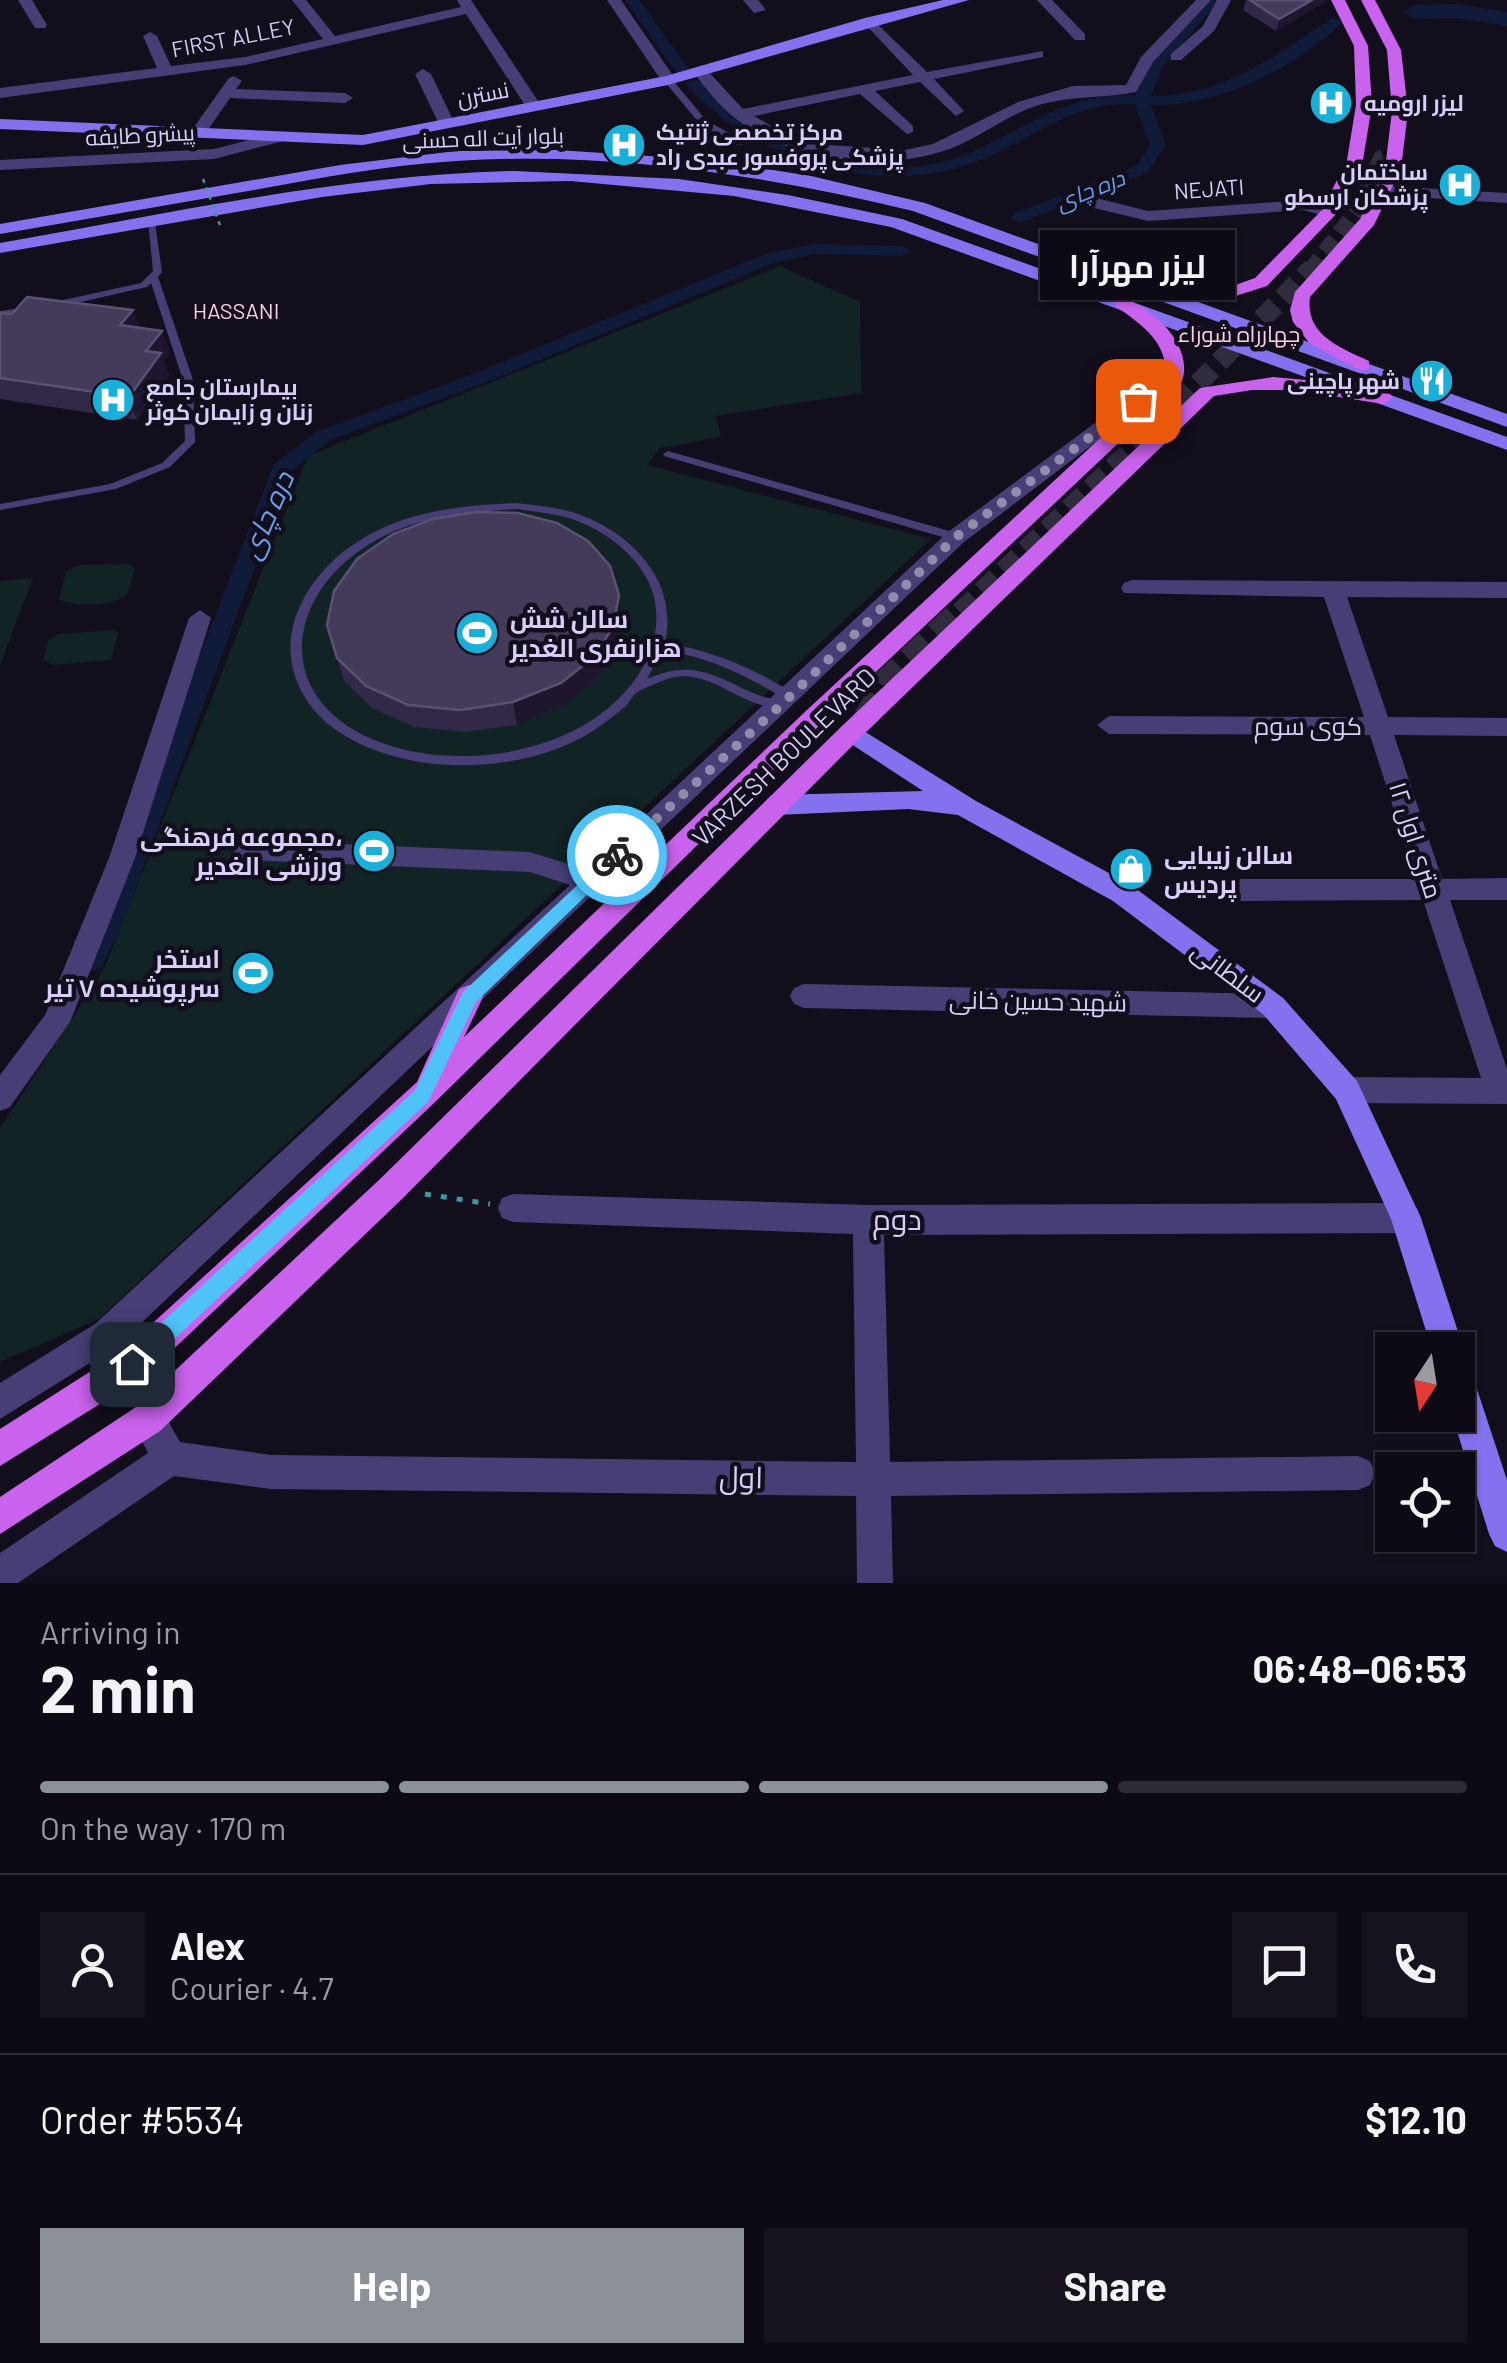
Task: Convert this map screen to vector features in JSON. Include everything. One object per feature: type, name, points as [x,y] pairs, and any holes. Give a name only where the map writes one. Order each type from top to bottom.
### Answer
[{"type":"main road","name":"نسترن","points":[[0,124],[364,140],[668,80],[870,21],[962,0]]},
{"type":"main road","points":[[1279,293],[1329,212],[1355,160],[1364,105],[1361,46],[1338,0]]},
{"type":"main road","points":[[1174,298],[1279,293],[1368,221],[1393,169],[1400,112],[1394,50],[1368,0]]},
{"type":"main road","points":[[1353,30],[1383,30]]},
{"type":"main road","name":"بلوار آیت اله حسنی","points":[[0,228],[340,170],[456,156],[557,155],[654,160],[811,181],[919,207],[1362,365],[1507,421]]},
{"type":"main road","name":"بلوار آیت اله حسنی","points":[[0,248],[334,189],[456,177],[556,174],[680,183],[808,201],[896,223],[1507,444]]},
{"type":"main road","points":[[1279,293],[1298,308],[1308,334],[1362,365]]},
{"type":"main road","points":[[1123,303],[1148,320],[1172,348],[1178,364],[1174,380],[1198,378],[1208,386],[1207,392],[1280,382],[1384,398]]},
{"type":"main road","points":[[1196,330],[1213,312]]},
{"type":"main road","points":[[1266,355],[1283,337]]},
{"type":"main road","name":"VARZESH BOULEVARD","points":[[0,1448],[132,1364],[422,1096],[816,714],[1174,380]]},
{"type":"main road","name":"VARZESH BOULEVARD","points":[[0,1518],[148,1418],[391,1189],[851,732],[1207,392]]},
{"type":"main road","name":"سلطانی","points":[[851,732],[967,808],[1122,894],[1273,1006],[1347,1090],[1406,1218],[1442,1332]]},
{"type":"main road","points":[[777,805],[908,799],[967,808]]},
{"type":"main road","points":[[422,1096],[469,997]]},
{"type":"main road","points":[[1475,1432],[1507,1534]]},
{"type":"street","points":[[25,0],[40,26]]},
{"type":"street","points":[[299,0],[332,42]]},
{"type":"street","points":[[614,0],[668,80]]},
{"type":"street","points":[[1044,0],[1080,37]]},
{"type":"street","points":[[702,72],[738,114],[798,147],[905,156],[938,148],[1024,106],[1073,91],[1132,89],[1146,60],[1204,0]]},
{"type":"street","points":[[1176,57],[1208,28],[1224,0]]},
{"type":"street","points":[[468,5],[534,108]]},
{"type":"street","name":"FIRST ALLEY","points":[[0,94],[245,60],[332,42],[468,5]]},
{"type":"street","points":[[870,21],[956,111]]},
{"type":"street","points":[[150,36],[167,73]]},
{"type":"street","points":[[738,114],[1038,54]]},
{"type":"street","points":[[196,134],[245,60]]},
{"type":"street","points":[[423,74],[447,124]]},
{"type":"street","points":[[864,90],[908,129]]},
{"type":"street","points":[[226,93],[345,98]]},
{"type":"street","name":"پیشرو طایفه","points":[[0,165],[214,154],[281,137]]},
{"type":"street","points":[[1385,191],[1507,198]]},
{"type":"street","name":"NEJATI","points":[[1092,202],[1148,216],[1304,205],[1329,212]]},
{"type":"street","points":[[0,1402],[106,1336],[956,537],[1138,401],[1154,400]]},
{"type":"street","points":[[1132,588],[1507,590]]},
{"type":"street","name":"۱۲ متری اول","points":[[1332,589],[1504,1091]]},
{"type":"street","points":[[0,1098],[56,1022],[122,858],[200,618]]},
{"type":"street","points":[[782,704],[816,714]]},
{"type":"street","name":"کوی سوم","points":[[1109,725],[1507,726]]},
{"type":"street","points":[[247,850],[530,862],[589,881]]},
{"type":"street","points":[[1241,890],[1507,889]]},
{"type":"street","name":"شهید حسین خانی","points":[[804,996],[1273,1006]]},
{"type":"street","points":[[1347,1090],[1504,1091]]},
{"type":"street","name":"دوم","points":[[514,1208],[868,1220],[1406,1218]]},
{"type":"street","points":[[868,1220],[875,1583]]},
{"type":"street","points":[[0,1574],[170,1458],[148,1418]]},
{"type":"street","name":"اول","points":[[170,1458],[271,1472],[872,1479],[1358,1474]]},
{"type":"lane","points":[[668,80],[703,122],[740,143]]},
{"type":"lane","points":[[0,314],[144,286],[158,272],[151,222]]},
{"type":"lane","points":[[0,506],[112,487],[166,465],[190,442],[188,380],[154,277]]},
{"type":"lane","points":[[668,454],[956,537]]},
{"type":"lane","points":[[637,688],[660,646],[664,604],[647,567],[615,536],[570,516],[518,506],[461,508],[406,522],[358,546],[320,579],[297,620],[293,662],[312,703],[350,736],[405,757],[470,762],[536,751],[594,725],[637,688],[676,673],[727,684],[764,705],[782,704],[781,691],[710,653],[660,646]]},
{"type":"path","points":[[203,178],[221,228]]},
{"type":"path","points":[[391,1189],[514,1208]]},
{"type":"shaded area","name":"مجموعه فرهنگی، ورزشی الغدیر","points":[[780,266],[860,302],[861,393],[716,416],[721,437],[660,448],[647,465],[931,539],[99,1319],[0,1362],[0,1128],[103,971],[308,456]]},
{"type":"shaded area","points":[[129,564],[135,569],[127,595],[94,605],[59,600],[66,571],[80,565]]},
{"type":"shaded area","points":[[33,578],[0,665],[0,581]]},
{"type":"shaded area","points":[[115,630],[118,633],[111,660],[54,665],[43,660],[48,640],[58,634]]},
{"type":"building","points":[[1250,0],[1312,0],[1279,19]]},
{"type":"building","points":[[27,297],[133,310],[120,325],[162,331],[146,351],[161,353],[129,397],[0,378],[0,313],[12,314]]},
{"type":"building","name":"سالن شش هزارنفری الغدیر","points":[[476,512],[518,513],[557,523],[588,541],[610,566],[619,595],[613,627],[594,657],[561,683],[513,702],[460,710],[408,705],[366,686],[337,658],[327,625],[334,591],[357,559],[393,534],[433,519]]},
{"type":"waterway","points":[[632,0],[683,72]]},
{"type":"waterway","name":"دره چای","points":[[1143,100],[1148,79],[1157,65],[1213,0]]},
{"type":"waterway","points":[[1415,12],[1458,11],[1507,19]]},
{"type":"waterway","points":[[1143,100],[1182,100],[1224,90],[1263,70],[1337,21]]},
{"type":"waterway","points":[[693,83],[733,119],[757,134],[815,157],[877,170],[938,168],[966,160],[1075,106],[1143,100]]},
{"type":"waterway","name":"دره چای","points":[[1019,218],[1141,170],[1158,145],[1143,100]]},
{"type":"waterway","name":"دره چای","points":[[91,960],[109,925],[281,469],[323,436],[480,378],[771,258],[815,249],[902,251]]},
{"type":"tunnel","points":[[1310,271],[1355,213],[1381,158],[1395,154]]},
{"type":"tunnel","points":[[960,612],[1148,434],[1312,268]]},
{"type":"tunnel","points":[[866,718],[883,684],[963,609]]},
{"type":"way so far","points":[[617,855],[956,537],[1138,401]]},
{"type":"place","name":"لیزر ارومیه","points":[[1331,103]]},
{"type":"place","name":"مرکز تخصصی ژنتیک پزشکی پروفسور عبدی راد","points":[[624,145]]},
{"type":"place","name":"ساختمان پزشکان ارسطو","points":[[1460,185]]},
{"type":"place","name":"شهر پاچینی","points":[[1432,381]]},
{"type":"place","name":"بیمارستان جامع زنان و زایمان کوثر","points":[[113,400]]},
{"type":"place","name":"لیزر مهرآرا","points":[[1138,401]]},
{"type":"place","name":"سالن شش هزارنفری الغدیر","points":[[477,633]]},
{"type":"place","name":"مجموعه فرهنگی، ورزشی الغدیر","points":[[374,851]]},
{"type":"place","name":"سالن زیبایی پردیس","points":[[1131,869]]},
{"type":"place","name":"استخر سرپوشیده ۷ تیر","points":[[253,973]]},
{"type":"district","name":"HASSANI","points":[[236,311]]},
{"type":"district","name":"چهارراه شوراء","points":[[1239,334]]},
{"type":"route","points":[[132,1364],[422,1096],[469,997],[617,855]]}]
